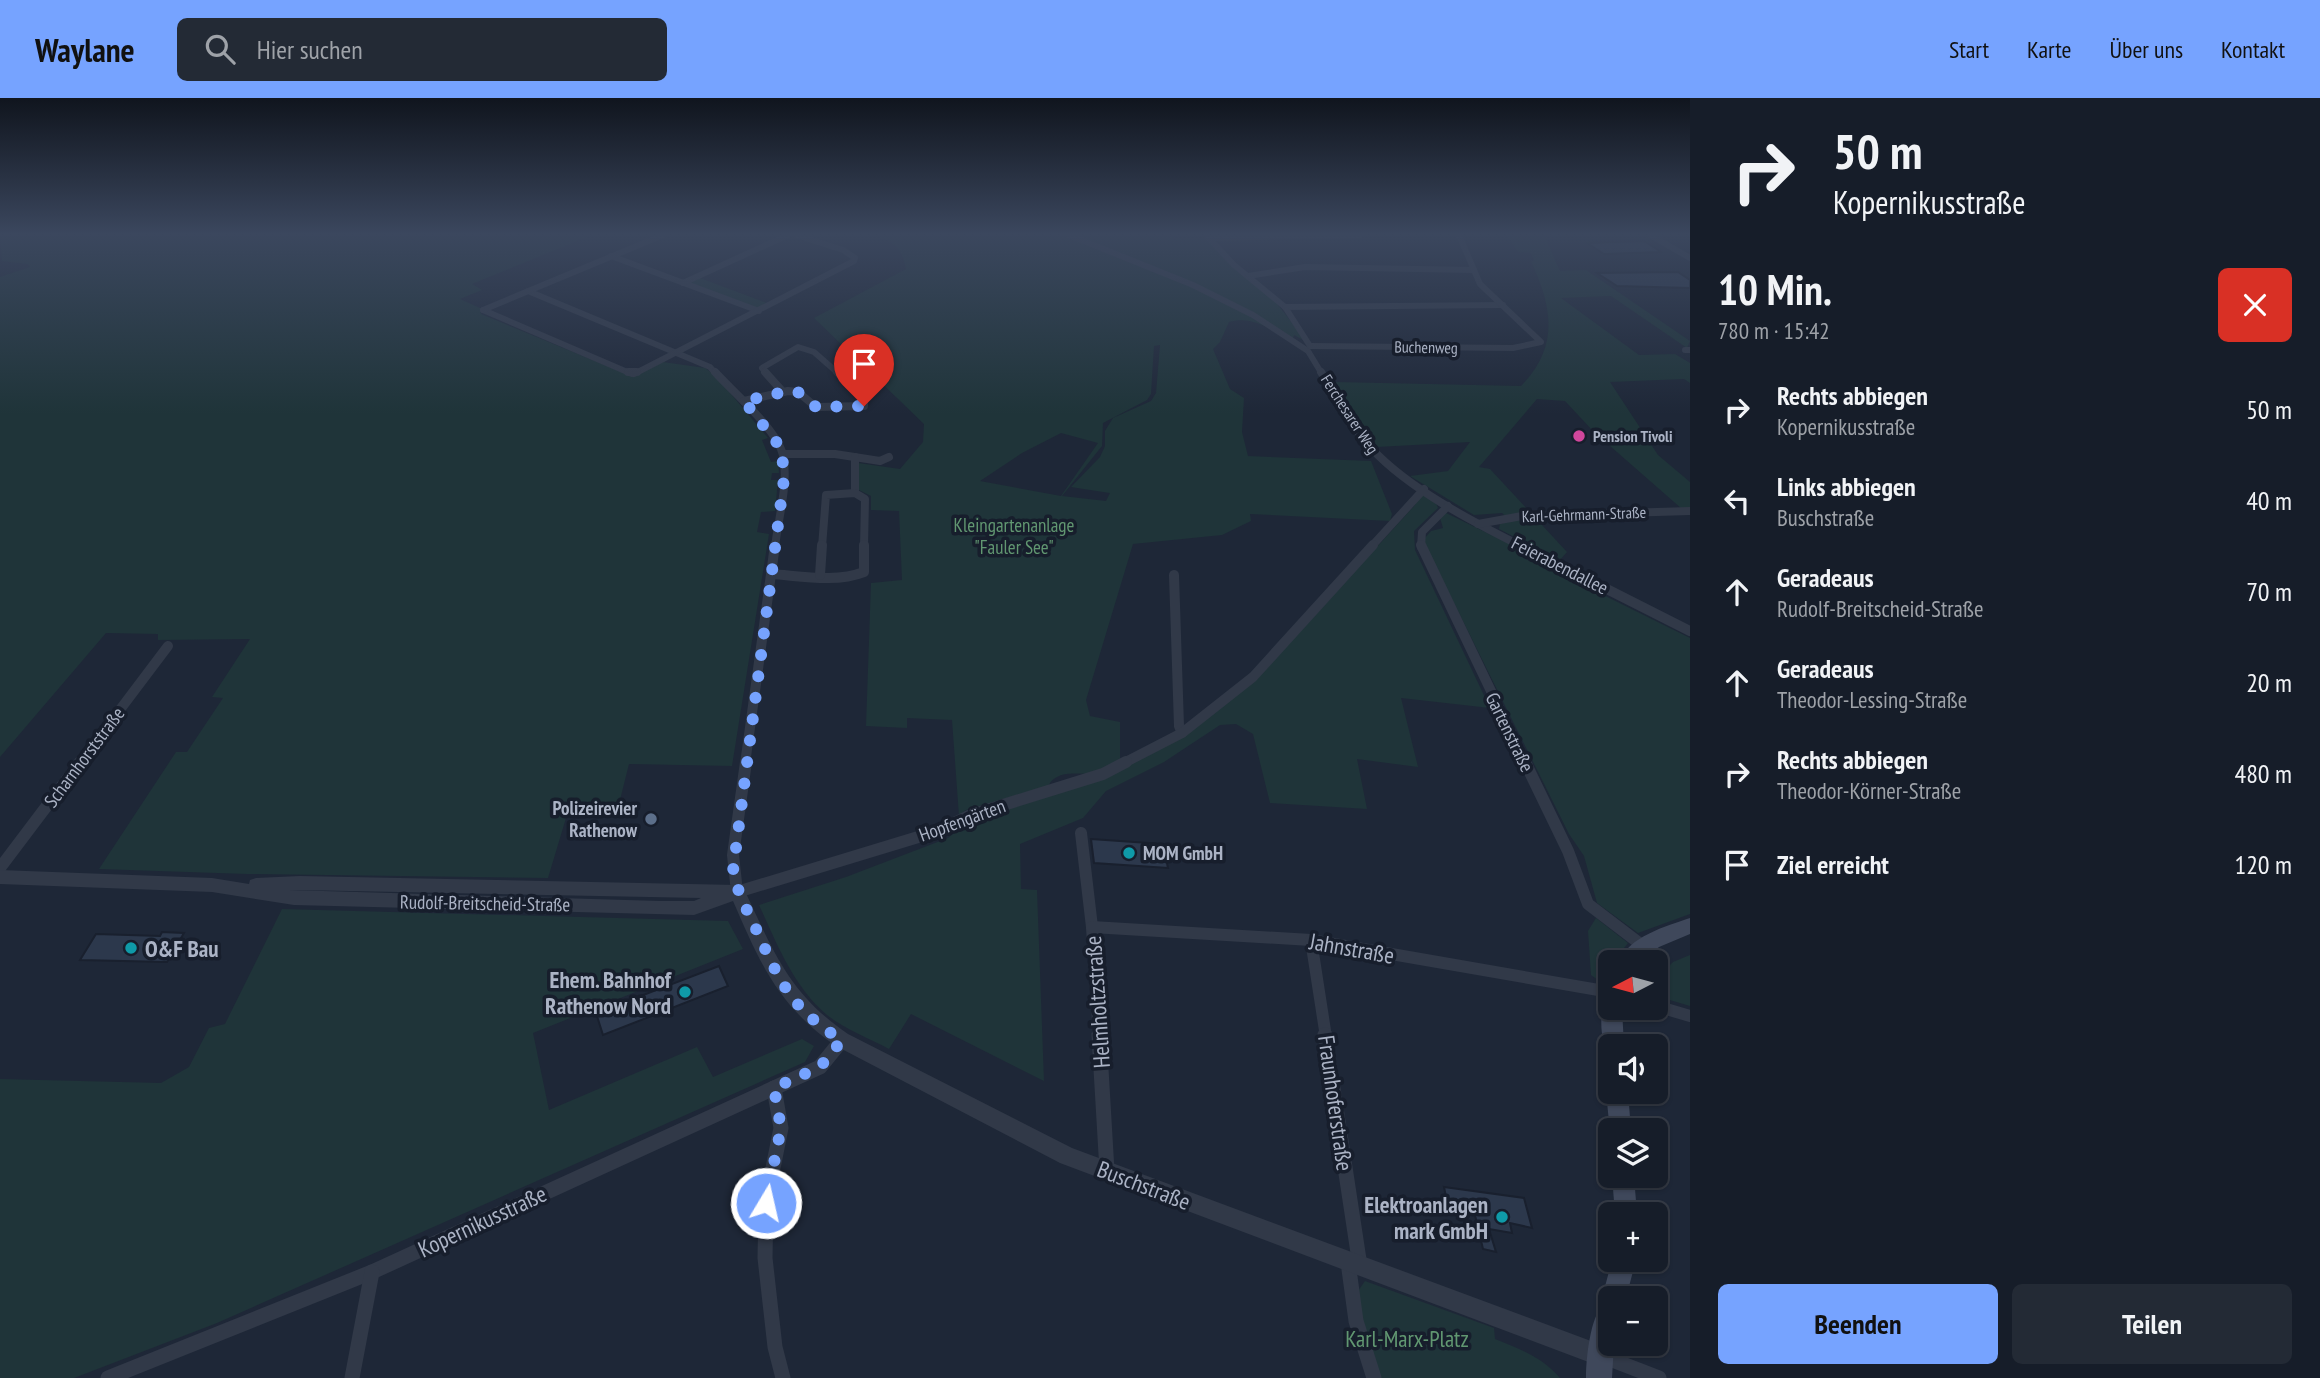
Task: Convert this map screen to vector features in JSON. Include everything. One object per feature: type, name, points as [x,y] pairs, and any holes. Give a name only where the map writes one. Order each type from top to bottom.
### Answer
[{"type":"main road","points":[[1639,950],[1690,926]]},
{"type":"street","points":[[519,295],[483,310],[633,374],[790,295]]},
{"type":"street","points":[[537,295],[710,367],[772,434],[783,454],[785,471],[733,855],[737,892]]},
{"type":"street","points":[[715,295],[759,311]]},
{"type":"street","name":"Ferchesarer Weg","points":[[1211,295],[1235,305],[1309,348],[1374,454],[1428,492]]},
{"type":"street","points":[[1270,295],[1285,307],[1309,348]]},
{"type":"street","points":[[1492,295],[1503,305]]},
{"type":"street","points":[[1285,307],[1503,305]]},
{"type":"street","name":"Buchenweg","points":[[1309,348],[1513,348],[1541,342],[1503,305]]},
{"type":"street","points":[[744,401],[783,392],[798,392],[816,407],[864,406],[864,400],[813,349],[804,346],[797,347],[762,368],[783,392]]},
{"type":"street","points":[[783,454],[835,454],[880,461],[889,457]]},
{"type":"street","points":[[855,457],[855,493]]},
{"type":"street","name":"Feierabendallee","points":[[1428,492],[1478,524],[1690,631]]},
{"type":"street","name":"Hopfengärten","points":[[737,892],[938,831],[971,815],[1103,774],[1182,733],[1253,677],[1428,492]]},
{"type":"street","points":[[771,575],[858,576],[864,572],[865,499],[855,493],[826,495],[820,575]]},
{"type":"street","name":"Gartenstraße","points":[[1448,506],[1422,532],[1421,548],[1568,851],[1588,904],[1643,946]]},
{"type":"street","name":"Karl-Gehrmann-Straße","points":[[1478,524],[1522,516],[1690,511]]},
{"type":"street","points":[[1174,575],[1182,733]]},
{"type":"street","points":[[1163,614],[1174,616]]},
{"type":"street","name":"Scharnhorststraße","points":[[0,868],[168,646]]},
{"type":"street","name":"Helmholtzstraße","points":[[1081,834],[1092,927],[1107,1171]]},
{"type":"street","name":"Rudolf-Breitscheid-Straße","points":[[0,877],[231,887],[294,898],[660,908],[694,908],[737,892]]},
{"type":"street","name":"Buschstraße","points":[[737,892],[789,996],[820,1027],[842,1040],[1067,1156],[1354,1264],[1599,1366]]},
{"type":"street","name":"Jahnstraße","points":[[1092,927],[1311,940],[1598,990]]},
{"type":"street","name":"Fraunhoferstraße","points":[[1311,940],[1354,1264]]},
{"type":"street","points":[[1668,1010],[1690,1016]]},
{"type":"street","name":"Kopernikusstraße","points":[[108,1378],[372,1272],[820,1067],[842,1040]]},
{"type":"street","points":[[774,1088],[781,1128],[766,1203],[765,1258],[775,1347],[783,1378]]},
{"type":"street","points":[[1354,1264],[1356,1321],[1374,1378]]},
{"type":"street","points":[[352,1378],[372,1272]]},
{"type":"street","points":[[1599,1366],[1659,1378]]},
{"type":"green space","points":[[0,295],[470,295],[460,299],[480,308],[481,314],[629,375],[663,362],[705,368],[716,376],[768,438],[762,440],[771,462],[778,461],[779,473],[772,473],[771,480],[778,480],[775,511],[761,512],[757,532],[769,534],[732,766],[629,764],[617,812],[610,817],[566,818],[548,878],[99,869],[176,752],[187,752],[223,698],[212,697],[250,639],[158,640],[158,634],[106,633],[0,757]]},
{"type":"green space","points":[[721,295],[745,295],[767,303],[757,308]]},
{"type":"green space","name":"Kleingartenanlage \"Fauler See\"","points":[[858,295],[1270,295],[1307,342],[1294,335],[1292,341],[1262,325],[1238,320],[1229,322],[1220,342],[1213,349],[1230,389],[1244,398],[1242,432],[1248,456],[1371,461],[1392,514],[1390,521],[1250,514],[1251,521],[1222,535],[1133,544],[1086,700],[1090,716],[1120,722],[1120,762],[1099,772],[1058,776],[1048,786],[966,810],[959,816],[952,720],[907,718],[907,728],[866,726],[871,583],[902,580],[899,511],[871,510],[871,496],[859,490],[858,463],[900,469],[923,442],[924,424],[814,318]],"holes":[[[1160,345],[1156,393],[1151,401],[1113,418],[1105,431],[1105,446],[1100,457],[1071,487],[1110,493],[1106,501],[1062,496],[1102,446],[1103,423],[1147,400],[1151,394],[1154,346]],[[1061,433],[1098,443],[1061,496],[980,481],[1022,453]]]},
{"type":"green space","points":[[1544,295],[1622,295],[1690,341],[1687,348],[1611,296],[1561,298],[1639,355],[1675,354],[1690,363],[1690,383],[1684,379],[1610,382],[1658,455],[1690,482],[1690,509],[1682,509],[1593,431],[1565,401],[1537,399],[1479,467],[1490,469],[1567,552],[1560,560],[1499,529],[1500,524],[1511,521],[1502,513],[1474,515],[1410,476],[1448,471],[1470,442],[1377,447],[1335,382],[1521,386],[1542,356],[1547,341]]},
{"type":"green space","points":[[1421,493],[1435,501],[1438,508],[1414,531],[1415,550],[1490,708],[1401,698],[1418,767],[1357,759],[1367,809],[1270,803],[1253,734],[1236,724],[1220,725],[1164,762],[1106,791],[1083,818],[1020,844],[1021,889],[1037,890],[1044,1081],[911,1014],[889,1049],[834,1020],[815,1004],[787,964],[759,905],[846,877],[948,838],[970,820],[1103,778],[1256,680],[1415,505]]},
{"type":"green space","points":[[1446,513],[1535,556],[1557,572],[1690,638],[1690,914],[1638,933],[1597,903],[1584,856],[1569,834],[1425,545],[1424,539],[1431,531],[1443,528],[1440,518]]},
{"type":"green space","points":[[282,909],[728,921],[743,949],[533,1033],[549,1110],[697,1047],[713,1077],[802,1039],[814,1046],[805,1062],[217,1323],[74,1378],[0,1378],[0,1079],[161,1083],[189,1067],[209,1028],[225,1024]]},
{"type":"green space","points":[[1596,918],[1628,943],[1622,950],[1598,950],[1598,980],[1591,975],[1588,931]]},
{"type":"green space","points":[[1690,955],[1690,1006],[1668,999],[1668,967],[1673,962]]},
{"type":"green space","name":"Karl-Marx-Platz","points":[[1365,1281],[1494,1328],[1495,1339],[1538,1359],[1560,1378],[1380,1378],[1362,1323],[1358,1291]]},
{"type":"building","name":"MOM GmbH","points":[[1091,839],[1163,844],[1168,868],[1094,863]]},
{"type":"building","name":"O&F Bau","points":[[162,932],[184,933],[167,962],[80,960],[96,934],[160,936]]},
{"type":"building","points":[[719,966],[728,986],[603,1035],[596,1013]]},
{"type":"building","name":"Elektroanlagen mark GmbH","points":[[1444,1187],[1524,1198],[1532,1228],[1510,1223],[1512,1233],[1489,1229],[1496,1252],[1483,1249],[1474,1211],[1448,1207]]},
{"type":"place","name":"Pension Tivoli","points":[[1579,436]]},
{"type":"place","name":"Polizeirevier Rathenow","points":[[651,819]]},
{"type":"place","name":"MOM GmbH","points":[[1129,853]]},
{"type":"place","name":"O&F Bau","points":[[131,948]]},
{"type":"place","name":"Ehem. Bahnhof Rathenow Nord","points":[[685,992]]},
{"type":"place","name":"Elektroanlagen mark GmbH","points":[[1502,1217]]},
{"type":"route","points":[[766,1203],[781,1128],[774,1088],[820,1067],[842,1040],[807,1016],[780,983],[744,909],[733,871],[785,471],[783,454],[778,444],[744,401],[788,391],[798,392],[810,405],[816,407],[864,406]]}]
